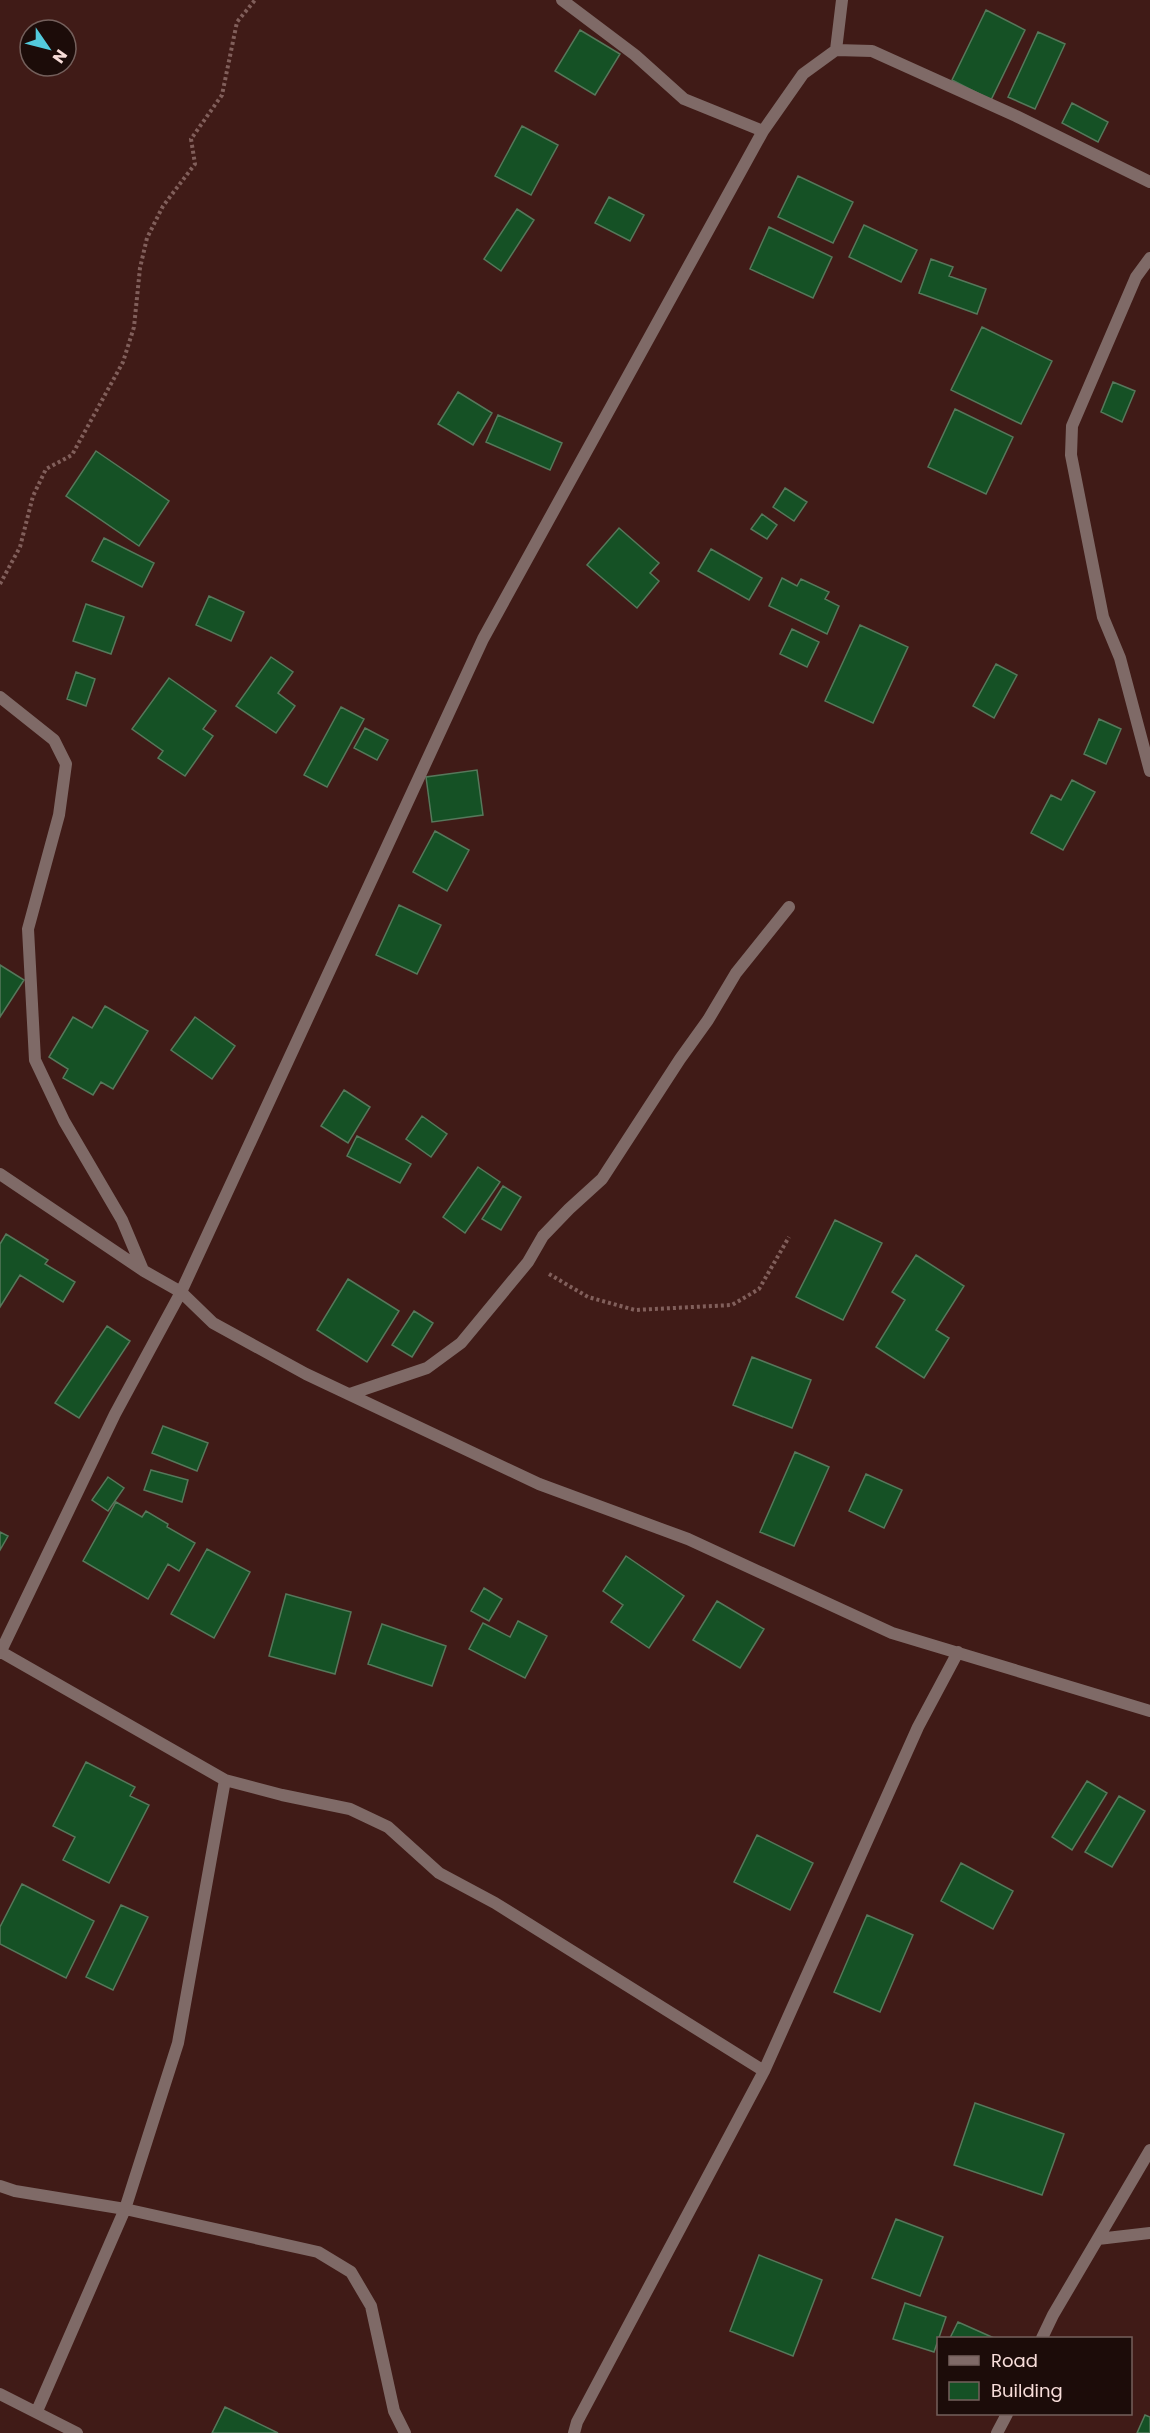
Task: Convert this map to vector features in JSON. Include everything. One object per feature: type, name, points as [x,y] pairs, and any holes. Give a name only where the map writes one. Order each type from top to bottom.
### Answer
[{"type":"street","points":[[562,0],[635,55],[684,99],[763,131]]},
{"type":"street","points":[[836,50],[842,0]]},
{"type":"street","points":[[764,2071],[495,1904],[439,1873],[388,1827],[350,1809],[282,1796],[225,1780],[0,1652],[115,1414],[181,1292],[483,639],[763,131],[803,74],[836,50],[872,51],[1016,116],[1150,182]]},
{"type":"street","points":[[1150,258],[1136,277],[1072,426],[1071,455],[1103,616],[1120,658],[1150,771]]},
{"type":"street","points":[[0,697],[54,740],[66,764],[59,815],[28,929],[35,1060],[64,1121],[122,1220],[144,1271]]},
{"type":"street","points":[[350,1394],[427,1368],[461,1343],[528,1262],[543,1236],[602,1179],[736,973],[789,907]]},
{"type":"street","points":[[0,1174],[144,1271],[181,1292],[213,1323],[350,1394],[539,1484],[688,1539],[892,1633],[1150,1711]]},
{"type":"street","points":[[574,2433],[577,2422],[764,2071],[918,1727],[958,1652]]},
{"type":"street","points":[[37,2411],[125,2209],[178,2043],[225,1780]]},
{"type":"street","points":[[1042,2337],[1053,2315],[1150,2150]]},
{"type":"street","points":[[0,2186],[15,2191],[125,2209],[318,2252],[351,2272],[371,2306],[394,2411],[405,2433]]},
{"type":"street","points":[[1098,2239],[1150,2233]]},
{"type":"street","points":[[0,2394],[77,2433]]},
{"type":"street","points":[[997,2433],[1006,2415]]},
{"type":"path","points":[[0,584],[20,547],[33,496],[46,469],[72,454],[123,362],[134,327],[140,268],[147,238],[164,206],[195,164],[191,139],[222,95],[237,22],[255,0]]},
{"type":"path","points":[[528,1262],[588,1297],[635,1310],[732,1305],[759,1289],[789,1236]]},
{"type":"building","points":[[986,10],[1025,30],[991,100],[952,80]]},
{"type":"building","points":[[580,30],[620,54],[595,95],[555,71]]},
{"type":"building","points":[[1038,32],[1065,44],[1035,109],[1008,97]]},
{"type":"building","points":[[1072,103],[1108,122],[1098,142],[1062,123]]},
{"type":"building","points":[[522,126],[558,145],[531,195],[495,176]]},
{"type":"building","points":[[798,176],[853,202],[833,243],[778,217]]},
{"type":"building","points":[[609,197],[644,215],[630,241],[595,223]]},
{"type":"building","points":[[517,209],[534,220],[501,271],[484,259]]},
{"type":"building","points":[[864,225],[917,250],[901,282],[849,257]]},
{"type":"building","points":[[769,227],[832,257],[813,298],[750,269]]},
{"type":"building","points":[[931,259],[953,267],[949,276],[986,289],[977,314],[919,293]]},
{"type":"building","points":[[982,327],[1052,361],[1021,424],[951,390]]},
{"type":"building","points":[[1113,382],[1135,391],[1122,422],[1101,412]]},
{"type":"building","points":[[458,392],[492,413],[473,445],[438,424]]},
{"type":"building","points":[[955,409],[1013,437],[986,494],[928,467]]},
{"type":"building","points":[[498,415],[562,443],[550,470],[486,442]]},
{"type":"building","points":[[96,451],[169,501],[139,546],[66,496]]},
{"type":"building","points":[[785,488],[807,502],[794,521],[773,507]]},
{"type":"building","points":[[762,514],[777,525],[767,539],[751,529]]},
{"type":"building","points":[[619,528],[659,563],[650,573],[659,581],[637,608],[587,565]]},
{"type":"building","points":[[104,538],[154,563],[142,587],[92,561]]},
{"type":"building","points":[[711,549],[762,578],[749,600],[698,571]]},
{"type":"building","points":[[782,578],[797,586],[801,579],[829,592],[825,599],[839,606],[827,634],[769,606]]},
{"type":"building","points":[[209,596],[244,612],[231,641],[196,625]]},
{"type":"building","points":[[86,604],[124,617],[111,654],[73,641]]},
{"type":"building","points":[[860,625],[908,647],[873,723],[825,701]]},
{"type":"building","points":[[792,629],[819,642],[807,667],[780,654]]},
{"type":"building","points":[[271,657],[293,672],[278,693],[295,706],[276,733],[236,706]]},
{"type":"building","points":[[996,664],[1017,675],[994,718],[973,706]]},
{"type":"building","points":[[76,672],[95,679],[86,706],[67,699]]},
{"type":"building","points":[[169,678],[216,711],[203,729],[213,736],[185,776],[158,758],[163,751],[132,729]]},
{"type":"building","points":[[341,707],[364,719],[327,787],[304,775]]},
{"type":"building","points":[[1099,719],[1121,729],[1106,764],[1084,754]]},
{"type":"building","points":[[365,728],[388,740],[377,760],[354,748]]},
{"type":"building","points":[[477,770],[483,815],[432,822],[426,777]]},
{"type":"building","points":[[1072,780],[1095,792],[1063,850],[1031,833],[1051,795],[1061,800]]},
{"type":"building","points":[[435,831],[469,850],[447,891],[413,872]]},
{"type":"building","points":[[399,905],[441,925],[417,974],[376,955]]},
{"type":"building","points":[[0,965],[24,980],[0,1017]]},
{"type":"building","points":[[105,1006],[148,1031],[113,1089],[101,1082],[93,1095],[63,1078],[68,1069],[49,1057],[73,1017],[92,1028]]},
{"type":"building","points":[[195,1017],[235,1046],[212,1079],[171,1050]]},
{"type":"building","points":[[344,1090],[370,1107],[348,1143],[321,1126]]},
{"type":"building","points":[[422,1116],[447,1134],[431,1157],[406,1139]]},
{"type":"building","points":[[357,1136],[411,1164],[400,1183],[347,1156]]},
{"type":"building","points":[[478,1167],[500,1182],[465,1233],[443,1217]]},
{"type":"building","points":[[503,1186],[521,1197],[501,1230],[482,1219]]},
{"type":"building","points":[[835,1220],[882,1243],[843,1320],[796,1297]]},
{"type":"building","points":[[6,1234],[48,1260],[45,1264],[75,1282],[63,1302],[20,1275],[0,1307],[0,1244]]},
{"type":"building","points":[[916,1255],[964,1286],[936,1330],[949,1338],[924,1378],[876,1347],[905,1300],[892,1292]]},
{"type":"building","points":[[348,1279],[399,1311],[367,1362],[317,1330]]},
{"type":"building","points":[[414,1311],[433,1323],[412,1357],[392,1345]]},
{"type":"building","points":[[107,1326],[130,1341],[79,1418],[55,1403]]},
{"type":"building","points":[[752,1357],[811,1380],[792,1428],[733,1405]]},
{"type":"building","points":[[163,1426],[208,1443],[197,1471],[152,1453]]},
{"type":"building","points":[[795,1452],[829,1467],[794,1546],[760,1532]]},
{"type":"building","points":[[151,1470],[188,1480],[182,1502],[144,1490]]},
{"type":"building","points":[[866,1474],[902,1490],[884,1528],[849,1511]]},
{"type":"building","points":[[108,1477],[124,1488],[108,1511],[92,1500]]},
{"type":"building","points":[[116,1502],[142,1517],[146,1511],[168,1524],[167,1527],[195,1543],[179,1571],[168,1564],[148,1599],[83,1561]]},
{"type":"building","points":[[0,1532],[8,1536],[0,1550]]},
{"type":"building","points":[[207,1549],[250,1572],[214,1638],[171,1614]]},
{"type":"building","points":[[626,1556],[684,1596],[649,1648],[611,1622],[623,1605],[603,1591]]},
{"type":"building","points":[[484,1588],[502,1599],[489,1621],[471,1611]]},
{"type":"building","points":[[286,1594],[351,1612],[335,1674],[269,1656]]},
{"type":"building","points":[[717,1601],[764,1629],[740,1668],[693,1640]]},
{"type":"building","points":[[518,1621],[547,1636],[525,1678],[469,1649],[483,1623],[510,1637]]},
{"type":"building","points":[[382,1624],[446,1646],[432,1686],[368,1664]]},
{"type":"building","points":[[86,1762],[135,1787],[130,1796],[149,1805],[109,1883],[63,1860],[75,1837],[53,1826]]},
{"type":"building","points":[[1087,1781],[1107,1793],[1072,1850],[1052,1837]]},
{"type":"building","points":[[1119,1796],[1145,1811],[1112,1867],[1085,1852]]},
{"type":"building","points":[[757,1835],[813,1863],[790,1910],[734,1882]]},
{"type":"building","points":[[961,1863],[1013,1891],[993,1929],[941,1901]]},
{"type":"building","points":[[22,1884],[94,1921],[66,1978],[0,1944],[0,1927]]},
{"type":"building","points":[[121,1905],[148,1917],[113,1990],[86,1977]]},
{"type":"building","points":[[867,1915],[913,1935],[880,2012],[834,1992]]},
{"type":"building","points":[[975,2103],[1064,2134],[1042,2195],[954,2165]]},
{"type":"building","points":[[896,2219],[943,2237],[920,2296],[872,2278]]},
{"type":"building","points":[[759,2255],[822,2280],[793,2356],[730,2331]]},
{"type":"building","points":[[905,2303],[946,2317],[939,2337],[937,2337],[934,2352],[893,2339]]},
{"type":"building","points":[[958,2322],[992,2337],[950,2337]]},
{"type":"building","points":[[225,2407],[278,2433],[212,2433]]},
{"type":"building","points":[[1145,2415],[1150,2417],[1150,2433],[1137,2433]]}]
